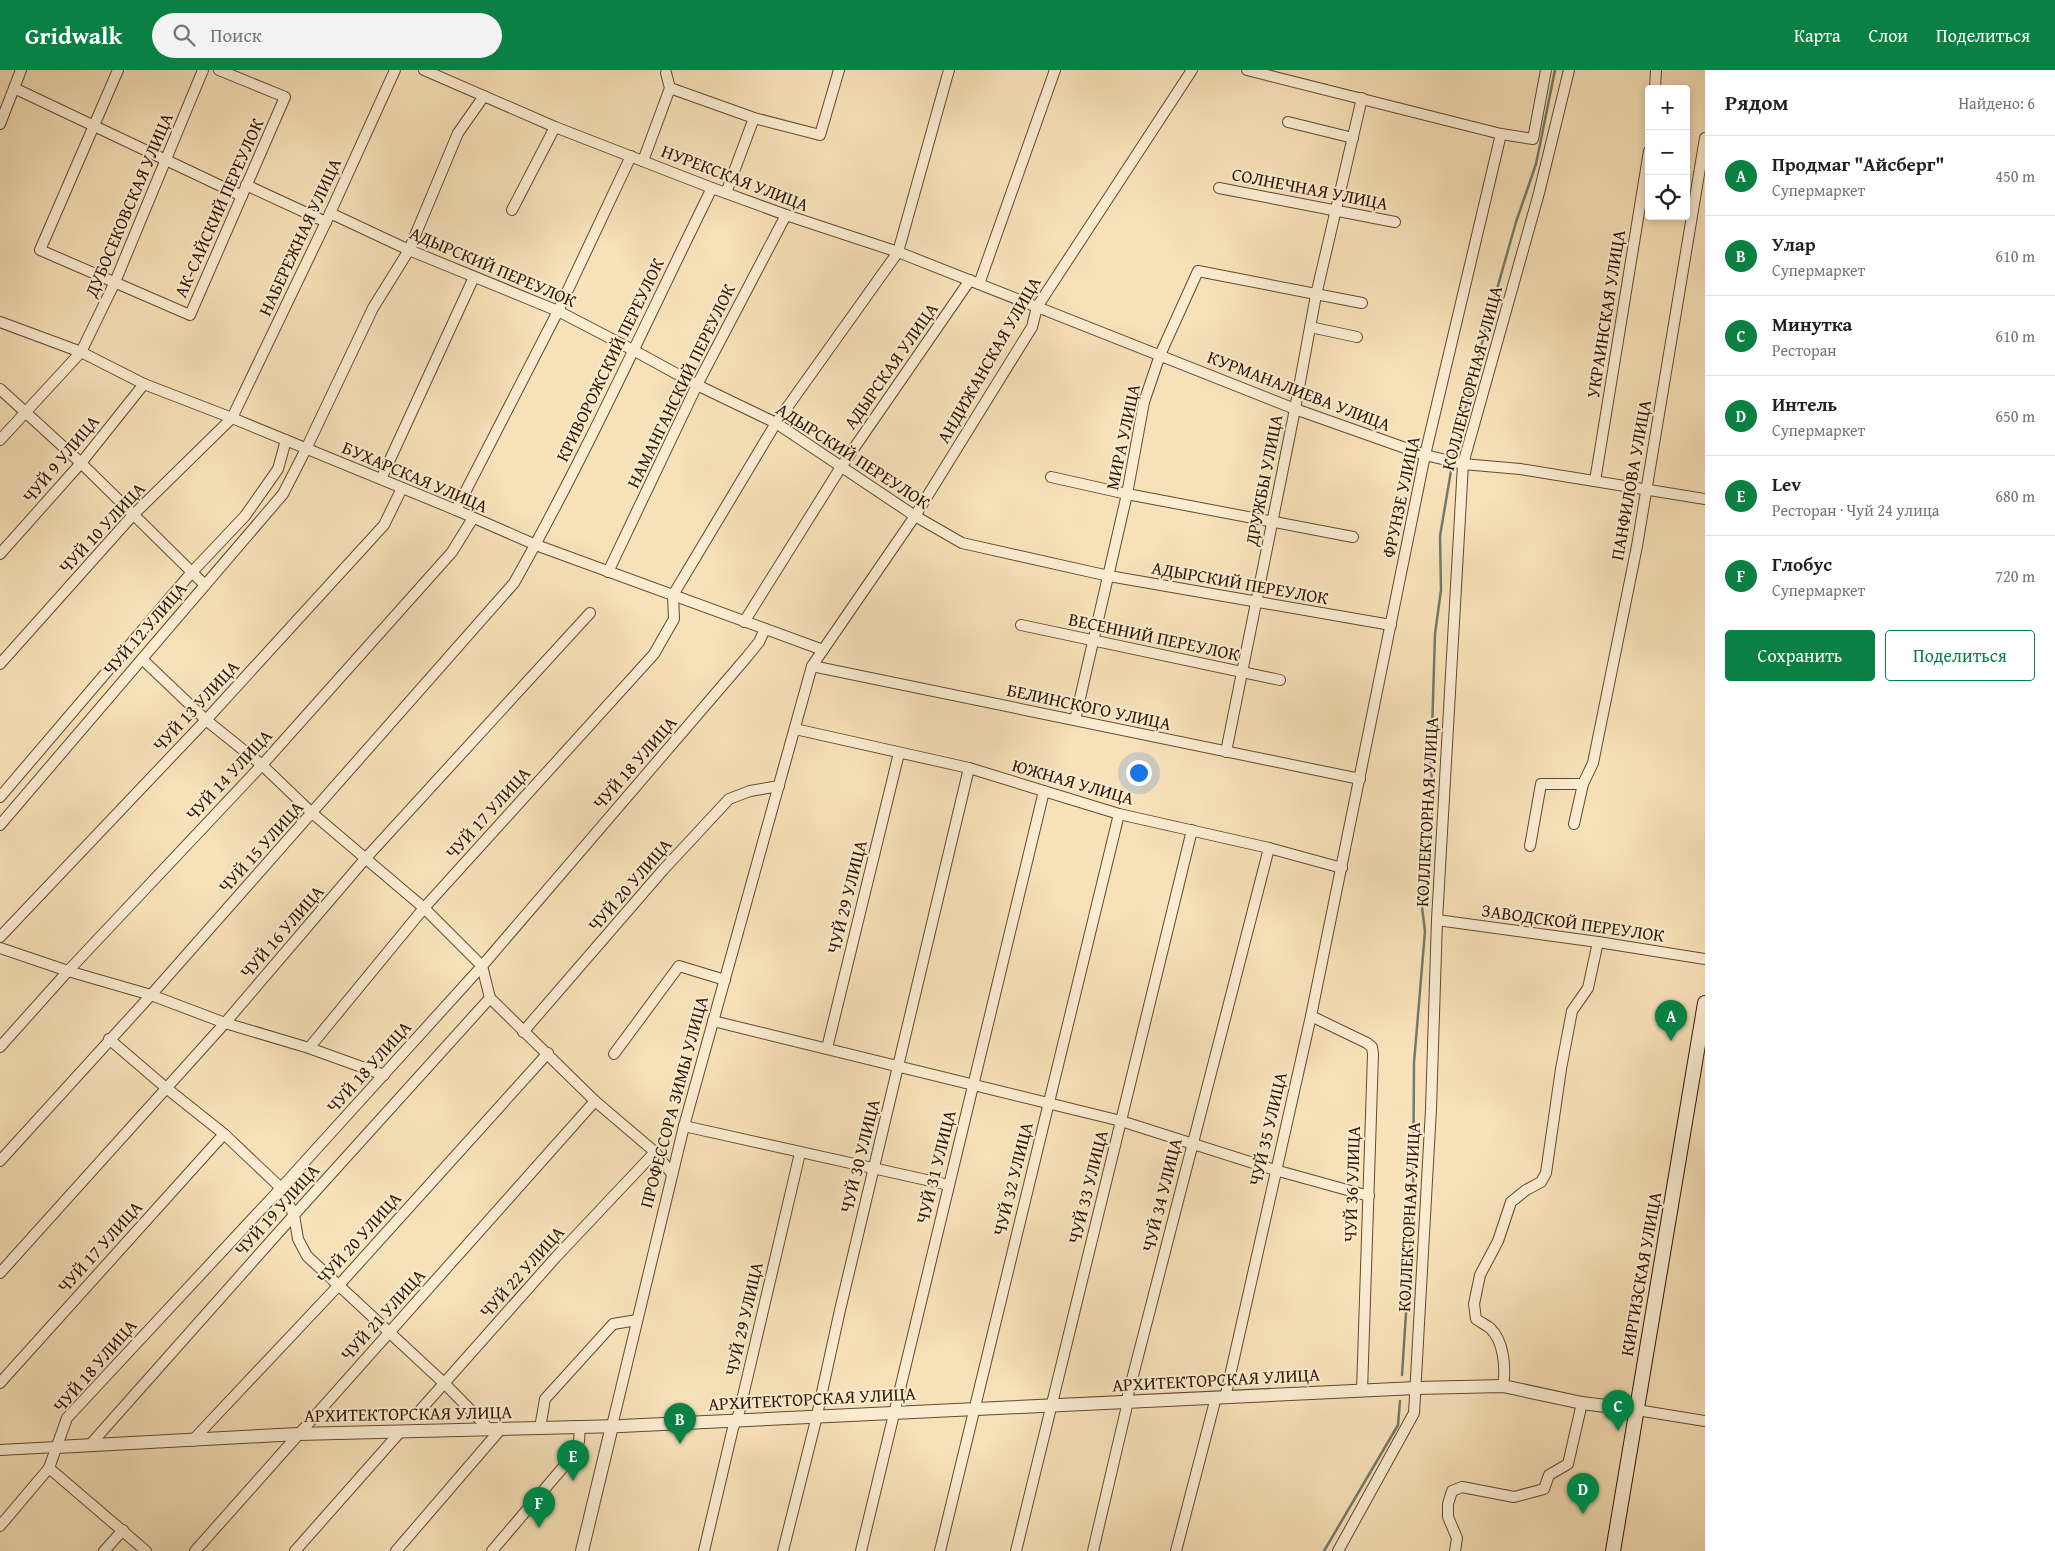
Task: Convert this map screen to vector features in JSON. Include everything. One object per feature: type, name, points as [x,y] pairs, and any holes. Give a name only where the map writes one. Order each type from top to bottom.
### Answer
[{"type":"main road","name":"КИРГИЗСКАЯ УЛИЦА","points":[[1613,1551],[1705,1003]]},
{"type":"street","points":[[0,124],[21,70]]},
{"type":"street","name":"АК-САЙСКИЙ ПЕРЕУЛОК","points":[[118,70],[40,250],[190,315],[285,97],[219,70]]},
{"type":"street","name":"ДУБОСЕКОВСКАЯ УЛИЦА","points":[[0,440],[81,352],[115,282],[203,70]]},
{"type":"street","name":"НАБЕРЕЖНАЯ УЛИЦА","points":[[232,418],[328,218],[396,70]]},
{"type":"street","name":"НУРЕКСКАЯ УЛИЦА","points":[[424,70],[555,127],[712,188],[898,252],[1038,307]]},
{"type":"street","points":[[670,88],[754,118],[820,135],[839,70]]},
{"type":"street","points":[[673,595],[776,423],[898,252],[949,70]]},
{"type":"street","name":"АДЫРСКАЯ УЛИЦА","points":[[744,622],[840,467],[975,282],[1055,70]]},
{"type":"street","points":[[1051,83],[1062,70]]},
{"type":"street","name":"АНДИЖАНСКАЯ УЛИЦА","points":[[812,666],[915,516],[1032,327],[1038,307],[1192,70]]},
{"type":"street","points":[[1247,70],[1502,134],[1533,139],[1546,70]]},
{"type":"street","name":"КОЛЛЕКТОРНАЯ УЛИЦА","points":[[1338,1551],[1414,1413],[1431,1109],[1437,920],[1463,464],[1539,192],[1569,70]]},
{"type":"street","points":[[1655,85],[1656,70]]},
{"type":"street","points":[[643,161],[670,88],[664,71]]},
{"type":"street","points":[[14,88],[94,124],[242,196]]},
{"type":"street","name":"ЧУЙ 12 УЛИЦА","points":[[0,825],[283,494],[373,308],[409,250],[458,134],[484,96]]},
{"type":"street","name":"ДРУЖБЫ УЛИЦА","points":[[1226,752],[1316,295],[1362,98]]},
{"type":"street","points":[[726,193],[754,118]]},
{"type":"street","points":[[1288,122],[1353,138]]},
{"type":"street","points":[[512,210],[555,127]]},
{"type":"street","name":"ФРУНЗЕ УЛИЦА","points":[[1342,868],[1425,455],[1502,134]]},
{"type":"street","name":"ПАНФИЛОВА УЛИЦА","points":[[1574,824],[1583,784],[1593,763],[1637,546],[1705,138]]},
{"type":"street","points":[[456,510],[558,311],[631,156]]},
{"type":"street","name":"УКРАИНСКАЯ УЛИЦА","points":[[1595,482],[1645,175]]},
{"type":"street","name":"АДЫРСКИЙ ПЕРЕУЛОК","points":[[246,185],[558,311],[697,386],[776,423],[915,516],[962,544],[1109,576],[1391,625]]},
{"type":"street","name":"КРИВОРОЖСКИЙ ПЕРЕУЛОК","points":[[536,545],[712,188]]},
{"type":"street","name":"СОЛНЕЧНАЯ УЛИЦА","points":[[1219,188],[1395,222]]},
{"type":"street","name":"НАМАНГАНСКИЙ ПЕРЕУЛОК","points":[[608,572],[697,386],[786,215]]},
{"type":"street","name":"МИРА УЛИЦА","points":[[1075,720],[1127,494],[1144,402],[1160,355],[1198,272],[1362,303]]},
{"type":"street","points":[[381,480],[474,277]]},
{"type":"street","name":"КУРМАНАЛИЕВА УЛИЦА","points":[[1038,307],[1295,409],[1425,455],[1463,464],[1520,469],[1705,500]]},
{"type":"street","name":"БУХАРСКАЯ УЛИЦА","points":[[0,322],[81,352],[144,384],[286,440],[536,545],[823,650]]},
{"type":"street","points":[[1310,327],[1357,337]]},
{"type":"street","name":"ЧУЙ 9 УЛИЦА","points":[[0,554],[81,463],[144,384]]},
{"type":"street","points":[[0,389],[81,463],[205,585]]},
{"type":"street","name":"ЧУЙ 10 УЛИЦА","points":[[0,664],[133,515],[232,418]]},
{"type":"street","points":[[0,797],[192,572],[246,516],[278,469],[286,440]]},
{"type":"street","points":[[1051,477],[1127,494],[1353,537]]},
{"type":"street","name":"ЧУЙ 13 УЛИЦА","points":[[0,937],[206,720],[384,524],[402,488]]},
{"type":"street","name":"ЧУЙ 14 УЛИЦА","points":[[0,1047],[68,971],[262,765],[452,552],[473,518]]},
{"type":"street","name":"ЧУЙ 15 УЛИЦА","points":[[0,1161],[151,996],[514,584],[536,545]]},
{"type":"street","name":"ЧУЙ 17 УЛИЦА","points":[[309,1048],[424,908],[654,654],[674,620],[673,595]]},
{"type":"street","name":"ЧУЙ 16 УЛИЦА","points":[[0,1273],[165,1087],[225,1023],[365,859],[590,613]]},
{"type":"street","name":"ВЕСЕННИЙ ПЕРЕУЛОК","points":[[1021,625],[1280,680]]},
{"type":"street","name":"ЧУЙ 18 УЛИЦА","points":[[0,1526],[49,1468],[67,1418],[281,1188],[482,966],[746,658],[759,642],[765,629]]},
{"type":"street","points":[[142,658],[206,720],[262,765],[312,813],[424,908],[482,966],[490,998],[595,1101],[655,1152],[672,1174]]},
{"type":"street","name":"БЕЛИНСКОГО УЛИЦА","points":[[812,666],[1360,779]]},
{"type":"street","name":"ПРОФЕССОРА ЗИМЫ УЛИЦА","points":[[582,1551],[684,1126],[812,666]]},
{"type":"street","name":"ЮЖНАЯ УЛИЦА","points":[[795,729],[969,768],[1119,814],[1269,848],[1342,868]]},
{"type":"street","name":"ЧУЙ 29 УЛИЦА","points":[[827,1048],[899,753]]},
{"type":"street","name":"ЧУЙ 30 УЛИЦА","points":[[783,1551],[817,1417],[840,1310],[969,768]]},
{"type":"street","points":[[1530,846],[1541,784],[1583,784]]},
{"type":"street","name":"ЧУЙ 20 УЛИЦА","points":[[523,1032],[663,870],[729,799],[750,791],[779,786]]},
{"type":"street","name":"ЧУЙ 31 УЛИЦА","points":[[861,1551],[1044,791]]},
{"type":"street","name":"ЧУЙ 32 УЛИЦА","points":[[940,1551],[1119,814]]},
{"type":"street","name":"ЧУЙ 33 УЛИЦА","points":[[1016,1551],[1192,830]]},
{"type":"street","name":"ЧУЙ 34 УЛИЦА","points":[[1093,1551],[1127,1402],[1269,848]]},
{"type":"street","name":"ЧУЙ 35 УЛИЦА","points":[[1176,1551],[1214,1405],[1220,1398],[1311,1016],[1342,868]]},
{"type":"street","name":"ЗАВОДСКОЙ ПЕРЕУЛОК","points":[[1437,920],[1705,959]]},
{"type":"street","points":[[1503,1386],[1504,1366],[1500,1343],[1491,1329],[1476,1319],[1474,1304],[1480,1275],[1498,1242],[1511,1202],[1526,1190],[1541,1182],[1546,1173],[1561,1069],[1572,1012],[1588,988],[1598,942]]},
{"type":"street","points":[[0,948],[151,996],[225,1023],[309,1048],[384,1075]]},
{"type":"street","points":[[614,1054],[679,966],[725,980]]},
{"type":"street","name":"ЧУЙ 19 УЛИЦА","points":[[89,1446],[490,998]]},
{"type":"street","name":"ЧУЙ 36 УЛИЦА","points":[[1311,1016],[1367,1043],[1372,1047],[1374,1054],[1362,1391]]},
{"type":"street","points":[[713,1021],[1121,1121],[1275,1170],[1369,1196]]},
{"type":"street","points":[[110,1039],[165,1087],[224,1134],[281,1188],[294,1215],[298,1240],[307,1256],[495,1430],[396,1551]]},
{"type":"street","name":"ЧУЙ 20 УЛИЦА","points":[[192,1441],[339,1285],[548,1054]]},
{"type":"street","name":"ЧУЙ 21 УЛИЦА","points":[[195,1551],[595,1101]]},
{"type":"street","points":[[684,1126],[949,1185]]},
{"type":"street","name":"ЧУЙ 17 УЛИЦА","points":[[0,1382],[224,1134]]},
{"type":"street","name":"ЧУЙ 22 УЛИЦА","points":[[416,1415],[556,1257],[655,1152]]},
{"type":"street","name":"ЧУЙ 29 УЛИЦА","points":[[704,1551],[739,1413],[800,1153]]},
{"type":"street","points":[[540,1428],[544,1399],[613,1324],[637,1320]]},
{"type":"street","name":"АРХИТЕКТОРСКАЯ УЛИЦА","points":[[0,1450],[298,1434],[495,1430],[736,1421],[1416,1388],[1503,1386],[1582,1403],[1637,1410]]},
{"type":"street","points":[[1455,1551],[1457,1538],[1448,1517],[1448,1504],[1452,1491],[1462,1488],[1514,1497],[1544,1489],[1549,1475],[1568,1464],[1582,1403]]},
{"type":"street","points":[[1637,1410],[1705,1421]]},
{"type":"street","points":[[492,1551],[576,1452],[580,1427]]},
{"type":"street","points":[[294,1551],[401,1432]]},
{"type":"street","points":[[49,1468],[146,1551]]},
{"type":"street","points":[[104,1551],[123,1530]]},
{"type":"waterway","points":[[1453,459],[1484,335],[1516,222],[1536,164],[1555,70]]},
{"type":"waterway","points":[[1402,1375],[1413,1205],[1414,1063],[1425,931],[1422,907],[1433,806],[1431,764],[1435,634],[1441,590],[1440,536],[1452,465]]},
{"type":"waterway","points":[[1324,1551],[1398,1425],[1400,1401]]},
{"type":"place","name":"Продмаг \"Айсберг\"","points":[[1671,1041]]},
{"type":"place","name":"Минутка","points":[[1618,1431]]},
{"type":"place","name":"Улар","points":[[680,1444]]},
{"type":"place","name":"Lev","points":[[573,1481]]},
{"type":"place","name":"Интель","points":[[1583,1514]]},
{"type":"place","name":"Глобус","points":[[539,1528]]}]
